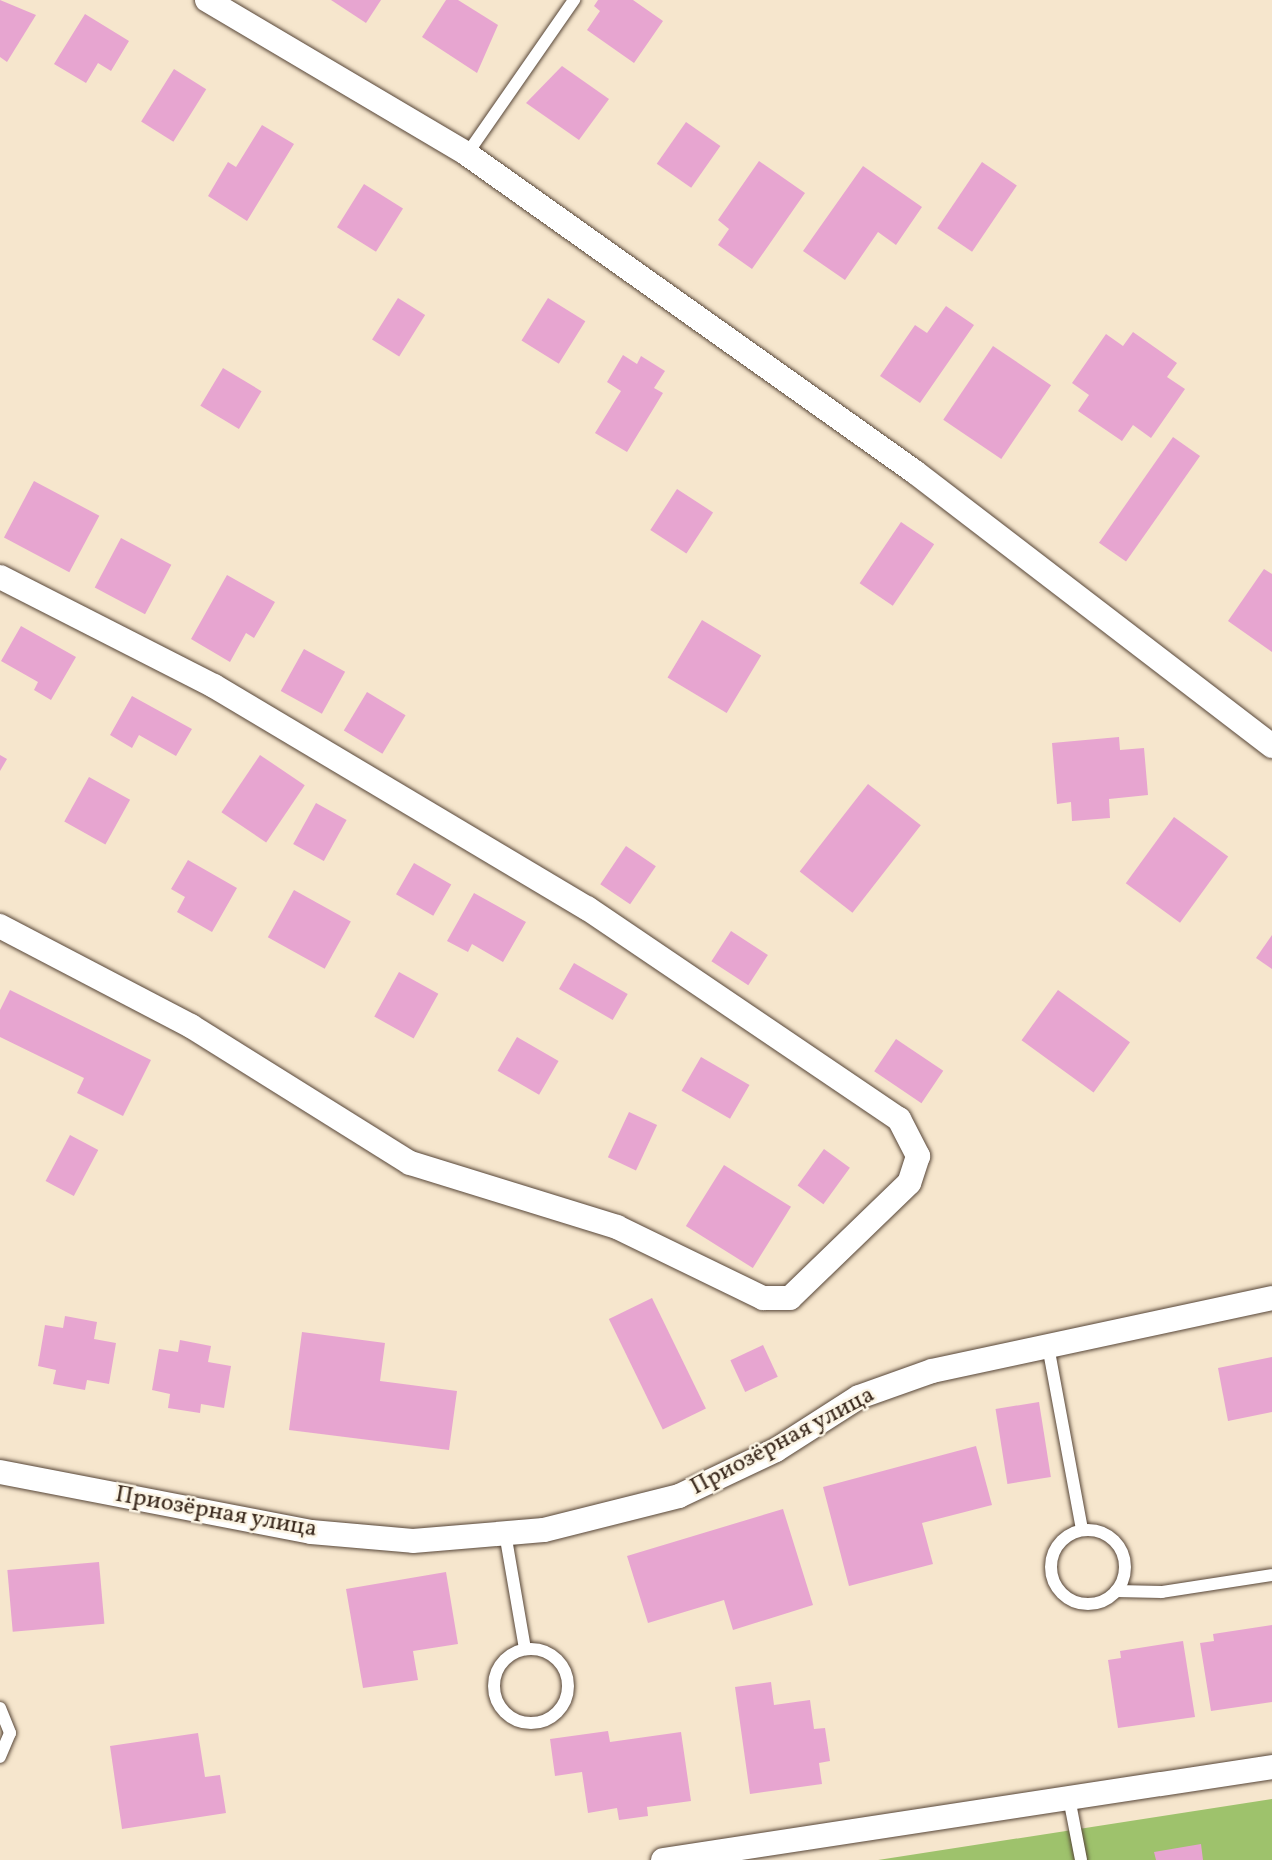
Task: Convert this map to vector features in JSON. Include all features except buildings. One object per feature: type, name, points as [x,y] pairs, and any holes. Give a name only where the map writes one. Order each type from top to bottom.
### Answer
[{"type":"street","points":[[207,0],[467,154],[915,472],[1272,746]]},
{"type":"street","points":[[0,577],[215,686],[587,908],[899,1119],[918,1156],[909,1183],[790,1297],[763,1298],[617,1227],[410,1163],[191,1026],[0,926]]},
{"type":"street","name":"Приозёрная улица","points":[[0,1472],[312,1532],[413,1541],[544,1530],[678,1496],[775,1450],[859,1398],[932,1371],[1272,1298]]},
{"type":"street","points":[[663,1860],[1272,1767]]},
{"type":"lane","points":[[467,154],[574,0]]},
{"type":"lane","points":[[1048,1346],[1082,1530]]},
{"type":"lane","points":[[1115,1591],[1123,1555],[1107,1535],[1082,1530],[1060,1542],[1052,1579],[1080,1603],[1115,1591],[1162,1592],[1272,1575]]},
{"type":"lane","points":[[505,1533],[525,1649]]},
{"type":"lane","points":[[525,1649],[550,1654],[568,1686],[559,1710],[536,1722],[502,1709],[494,1685],[503,1661],[525,1649]]},
{"type":"lane","points":[[0,1708],[10,1733],[0,1757]]},
{"type":"lane","points":[[1069,1798],[1081,1860]]},
{"type":"green space","points":[[1272,1799],[1272,1860],[878,1860]]}]
